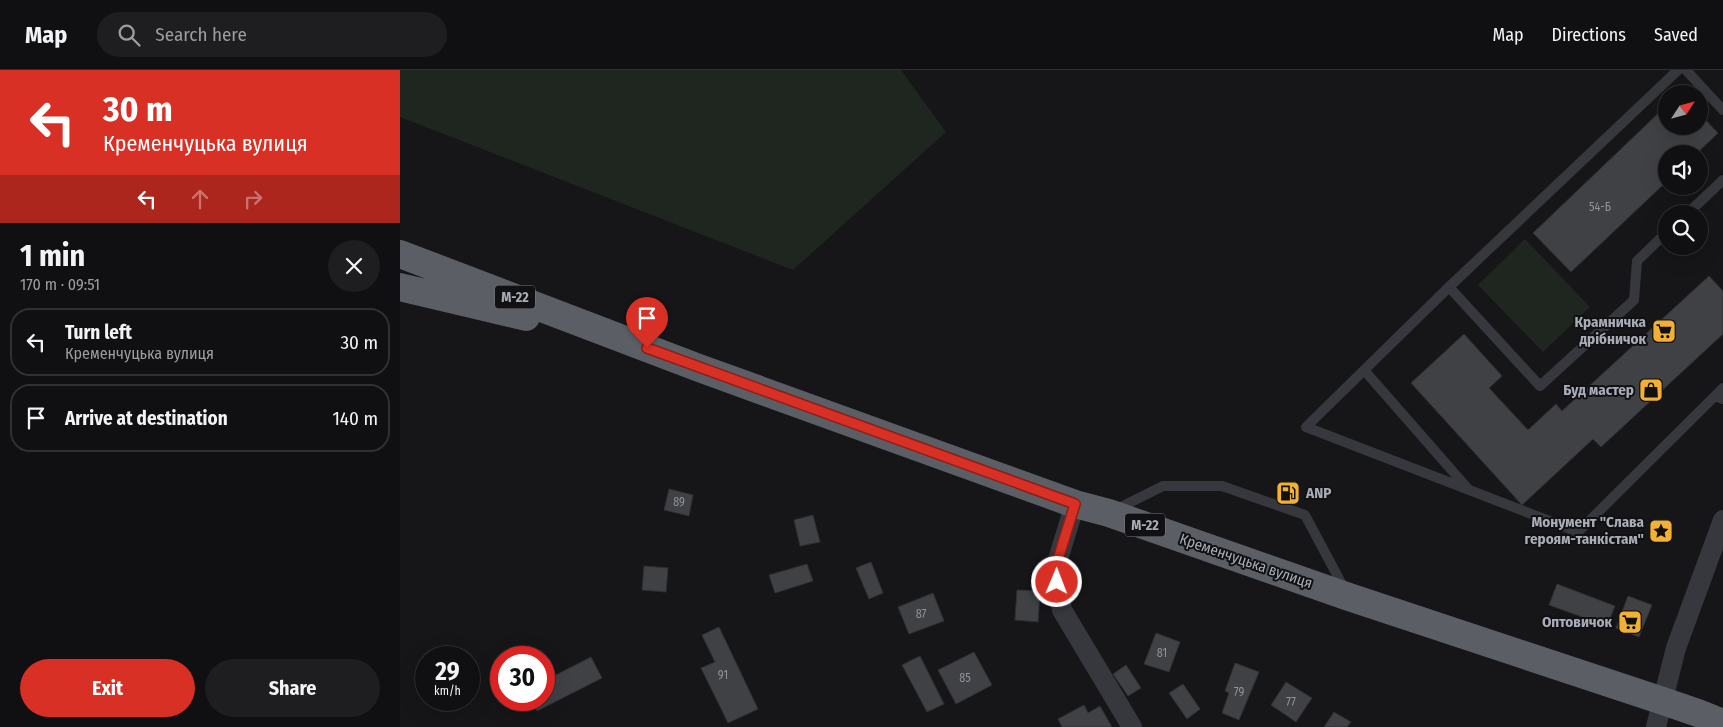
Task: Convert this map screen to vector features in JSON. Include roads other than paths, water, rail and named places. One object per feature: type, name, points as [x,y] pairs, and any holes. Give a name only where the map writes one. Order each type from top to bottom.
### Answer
[{"type":"highway","name":"М-22","points":[[400,254],[630,342]]},
{"type":"highway","name":"М-22","points":[[400,287],[630,342]]},
{"type":"highway","name":"Кременчуцька вулиця","points":[[630,342],[1075,504],[1109,513],[1349,598],[1663,701],[1723,723]]},
{"type":"street","points":[[1075,504],[1055,569],[1062,610],[1132,727]]},
{"type":"street","points":[[1656,727],[1676,648],[1723,520]]},
{"type":"lane","points":[[1678,70],[1449,287],[1306,427],[1578,532],[1720,394]]},
{"type":"lane","points":[[1686,70],[1723,110]]},
{"type":"lane","points":[[1697,205],[1723,180]]},
{"type":"lane","points":[[1449,287],[1540,386],[1634,300],[1637,261],[1658,241]]},
{"type":"lane","points":[[1364,370],[1470,491]]},
{"type":"lane","points":[[1109,513],[1163,486],[1222,486],[1305,515],[1349,598]]},
{"type":"place","name":"Крамничка дрібничок","points":[[1664,331]]},
{"type":"place","name":"Буд мастер","points":[[1651,390]]},
{"type":"place","name":"ANP","points":[[1288,493]]},
{"type":"place","name":"Монумент \"Слава героям-танкістам\"","points":[[1661,531]]},
{"type":"place","name":"Оптовичок","points":[[1630,622]]}]
